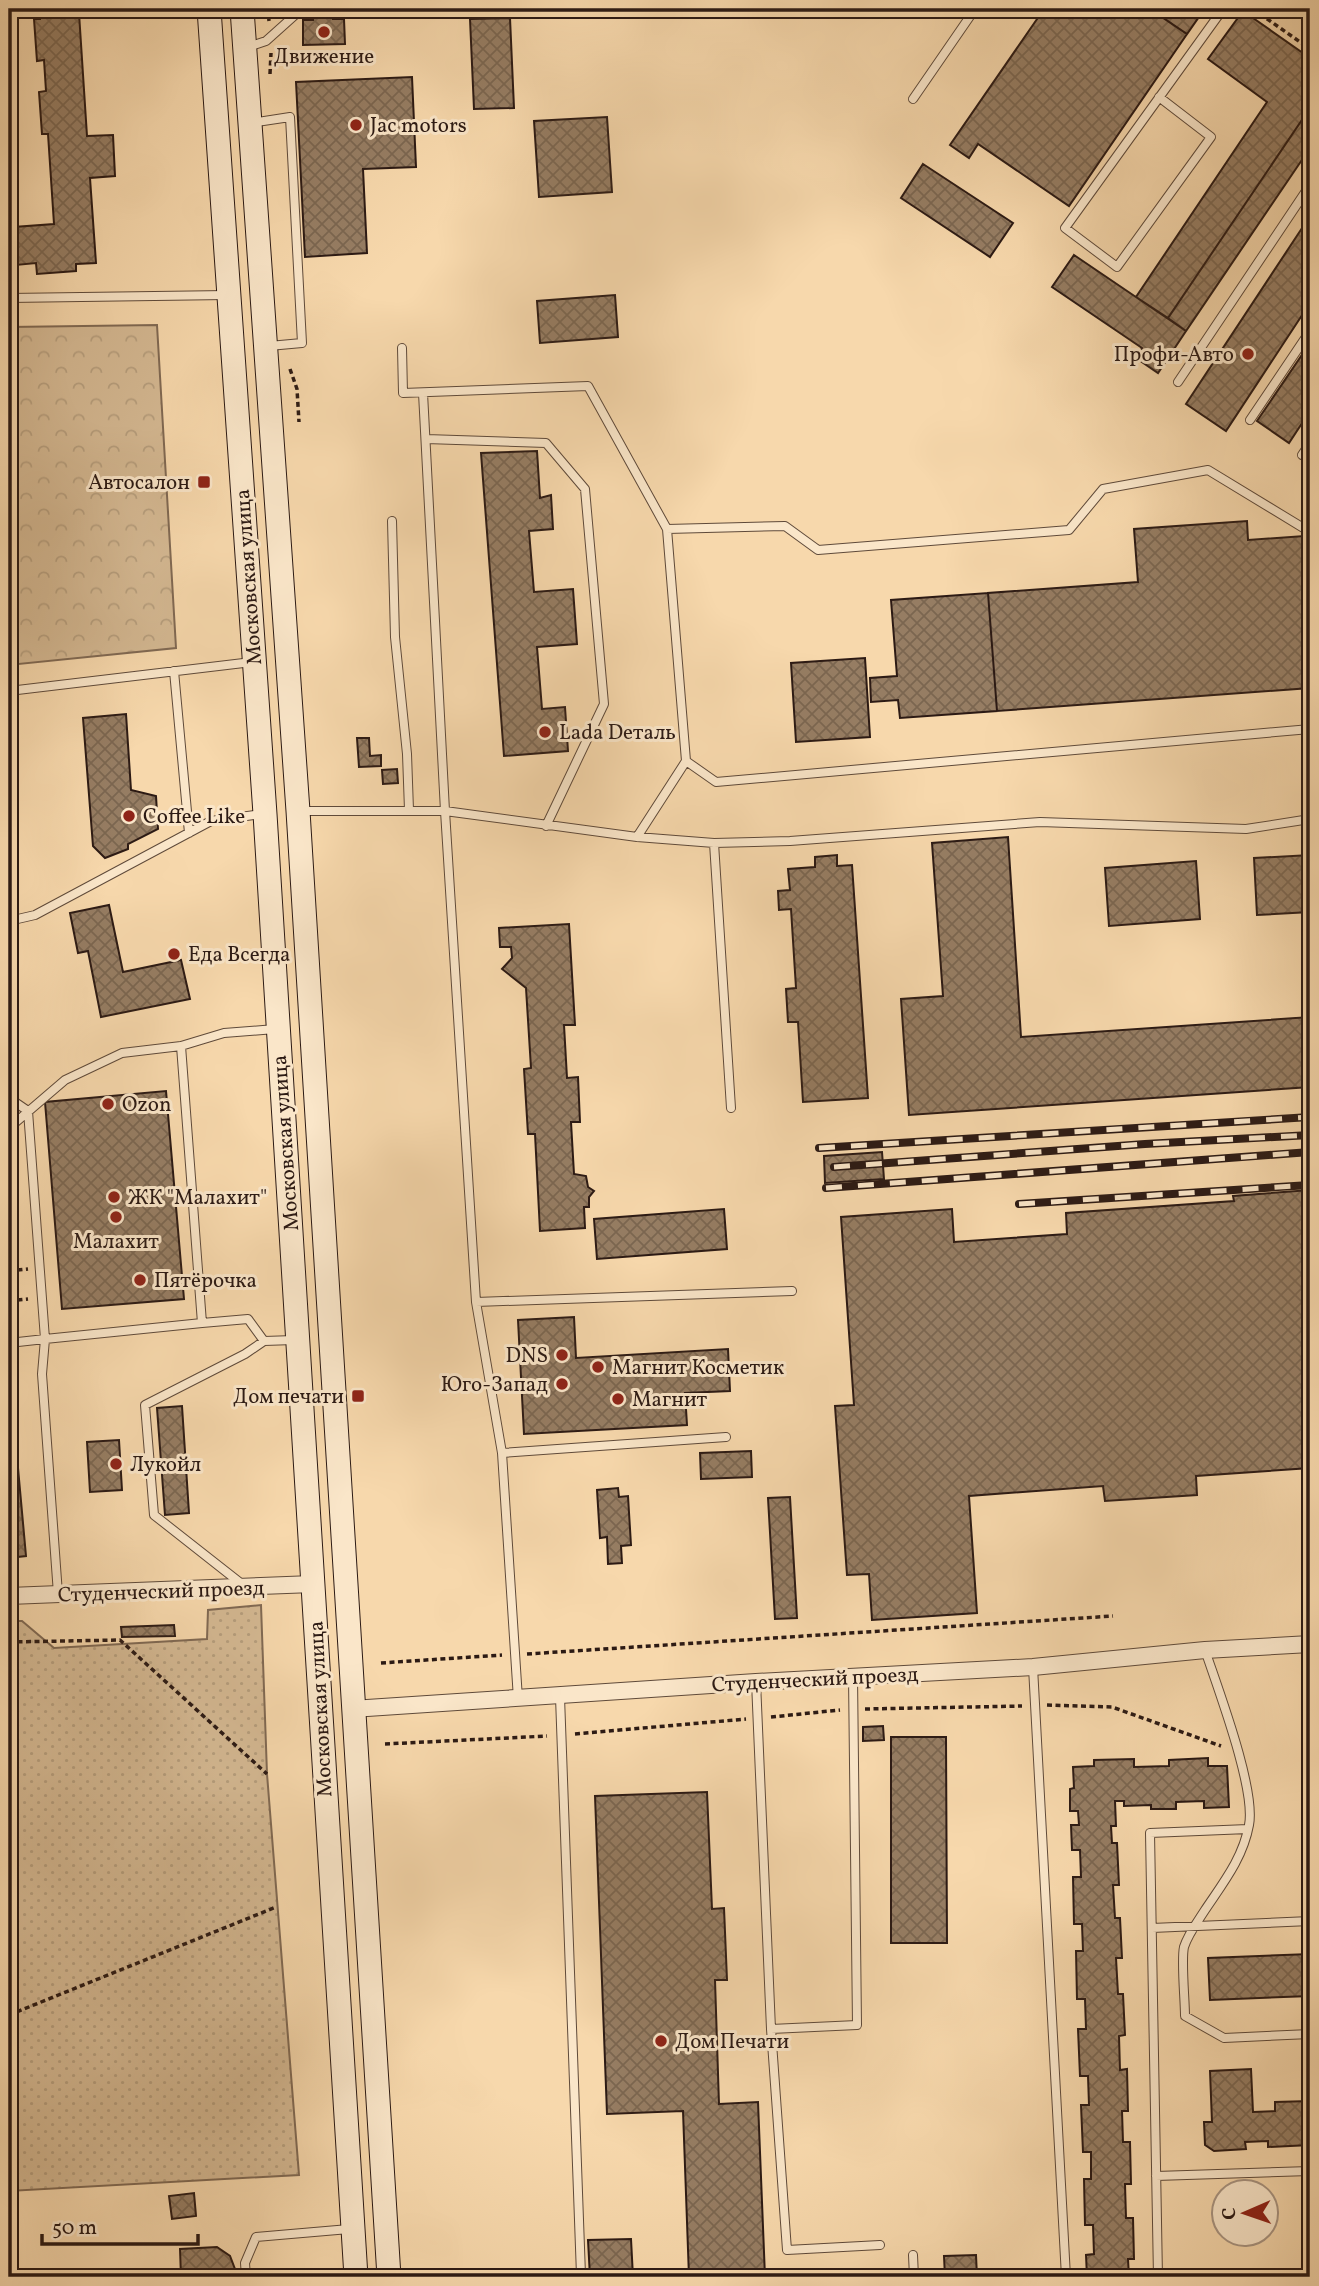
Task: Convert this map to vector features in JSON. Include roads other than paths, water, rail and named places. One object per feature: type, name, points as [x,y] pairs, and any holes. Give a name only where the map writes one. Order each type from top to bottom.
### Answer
[{"type":"main road","name":"Московская улица","points":[[209,9],[265,814],[356,2277]]},
{"type":"main road","name":"Московская улица","points":[[242,9],[298,811],[388,2277]]},
{"type":"main road","name":"Студенческий проезд","points":[[319,1711],[352,1709]]},
{"type":"street","name":"Студенческий проезд","points":[[9,1596],[313,1584]]},
{"type":"street","name":"Студенческий проезд","points":[[352,1709],[1033,1667],[1205,1650],[1310,1644]]},
{"type":"lane","points":[[245,48],[266,41],[295,15],[296,9]]},
{"type":"lane","points":[[913,99],[975,9]]},
{"type":"lane","points":[[1159,97],[1211,137],[1117,267],[1065,228],[1159,97],[1223,9]]},
{"type":"lane","points":[[250,123],[290,117],[302,342],[266,346]]},
{"type":"lane","points":[[1178,382],[1310,185]]},
{"type":"lane","points":[[9,298],[227,295]]},
{"type":"lane","points":[[1250,420],[1310,331]]},
{"type":"lane","points":[[402,348],[403,393],[588,386],[667,529],[686,761],[637,837]]},
{"type":"lane","points":[[423,393],[445,811],[476,1302],[502,1453],[517,1699]]},
{"type":"lane","points":[[426,439],[547,443],[585,489],[604,704],[546,826]]},
{"type":"lane","points":[[1301,455],[1310,443]]},
{"type":"lane","points":[[667,529],[785,526],[818,550],[1069,530],[1104,489],[1209,470],[1310,532]]},
{"type":"lane","points":[[391,521],[395,637],[407,754],[409,810]]},
{"type":"lane","points":[[9,691],[254,662]]},
{"type":"lane","points":[[174,671],[189,833]]},
{"type":"lane","points":[[686,761],[716,782],[1310,729]]},
{"type":"lane","points":[[298,811],[445,811],[546,826],[714,844],[790,841],[1040,822],[1246,829],[1310,819]]},
{"type":"lane","points":[[9,921],[35,915],[211,821],[265,814]]},
{"type":"lane","points":[[714,844],[731,1108]]},
{"type":"lane","points":[[9,1128],[65,1080],[122,1053],[181,1046],[224,1033],[278,1028]]},
{"type":"lane","points":[[181,1046],[202,1323]]},
{"type":"lane","points":[[9,1098],[28,1111]]},
{"type":"lane","points":[[28,1111],[45,1339],[41,1374],[58,1594]]},
{"type":"lane","points":[[476,1302],[792,1291]]},
{"type":"lane","points":[[9,1343],[248,1318],[264,1342]]},
{"type":"lane","points":[[247,1588],[153,1515],[145,1405],[264,1342],[298,1339]]},
{"type":"lane","points":[[502,1453],[726,1437]]},
{"type":"lane","points":[[1205,1650],[1237,1752],[1249,1804],[1250,1824],[1233,1868],[1194,1926],[1184,1947],[1185,2016],[1224,2038],[1310,2034]]},
{"type":"lane","points":[[1033,1667],[1066,2277]]},
{"type":"lane","points":[[771,2029],[857,2025],[853,1676]]},
{"type":"lane","points":[[756,1682],[771,2029],[787,2249],[880,2245]]},
{"type":"lane","points":[[560,1697],[579,2277]]},
{"type":"lane","points":[[1158,2277],[1150,1833],[1248,1829]]},
{"type":"lane","points":[[1152,1928],[1310,1921]]},
{"type":"lane","points":[[1157,2176],[1310,2171]]},
{"type":"lane","points":[[246,2277],[246,2263],[256,2237],[352,2229]]},
{"type":"lane","points":[[913,2255],[914,2277]]},
{"type":"railway","points":[[819,1148],[1310,1117]]},
{"type":"railway","points":[[834,1167],[1310,1135]]},
{"type":"railway","points":[[826,1188],[1310,1152]]},
{"type":"railway","points":[[1019,1204],[1310,1185]]},
{"type":"place","name":"Движение","points":[[324,32]]},
{"type":"place","name":"Jac motors","points":[[356,125]]},
{"type":"place","name":"Профи-Авто","points":[[1248,354]]},
{"type":"place","name":"Автосалон","points":[[204,482]]},
{"type":"place","name":"Lada Dеталь","points":[[545,732]]},
{"type":"place","name":"Coffee Like","points":[[129,816]]},
{"type":"place","name":"Еда Всегда","points":[[174,954]]},
{"type":"place","name":"Ozon","points":[[108,1104]]},
{"type":"place","name":"ЖК \"Малахит\"","points":[[114,1197]]},
{"type":"place","name":"Малахит","points":[[116,1217]]},
{"type":"place","name":"Пятёрочка","points":[[140,1280]]},
{"type":"place","name":"DNS","points":[[562,1355]]},
{"type":"place","name":"Магнит Косметик","points":[[598,1367]]},
{"type":"place","name":"Юго-Запад","points":[[562,1384]]},
{"type":"place","name":"Дом печати","points":[[358,1396]]},
{"type":"place","name":"Магнит","points":[[618,1399]]},
{"type":"place","name":"Лукойл","points":[[116,1464]]},
{"type":"place","name":"Дом Печати","points":[[661,2041]]}]
